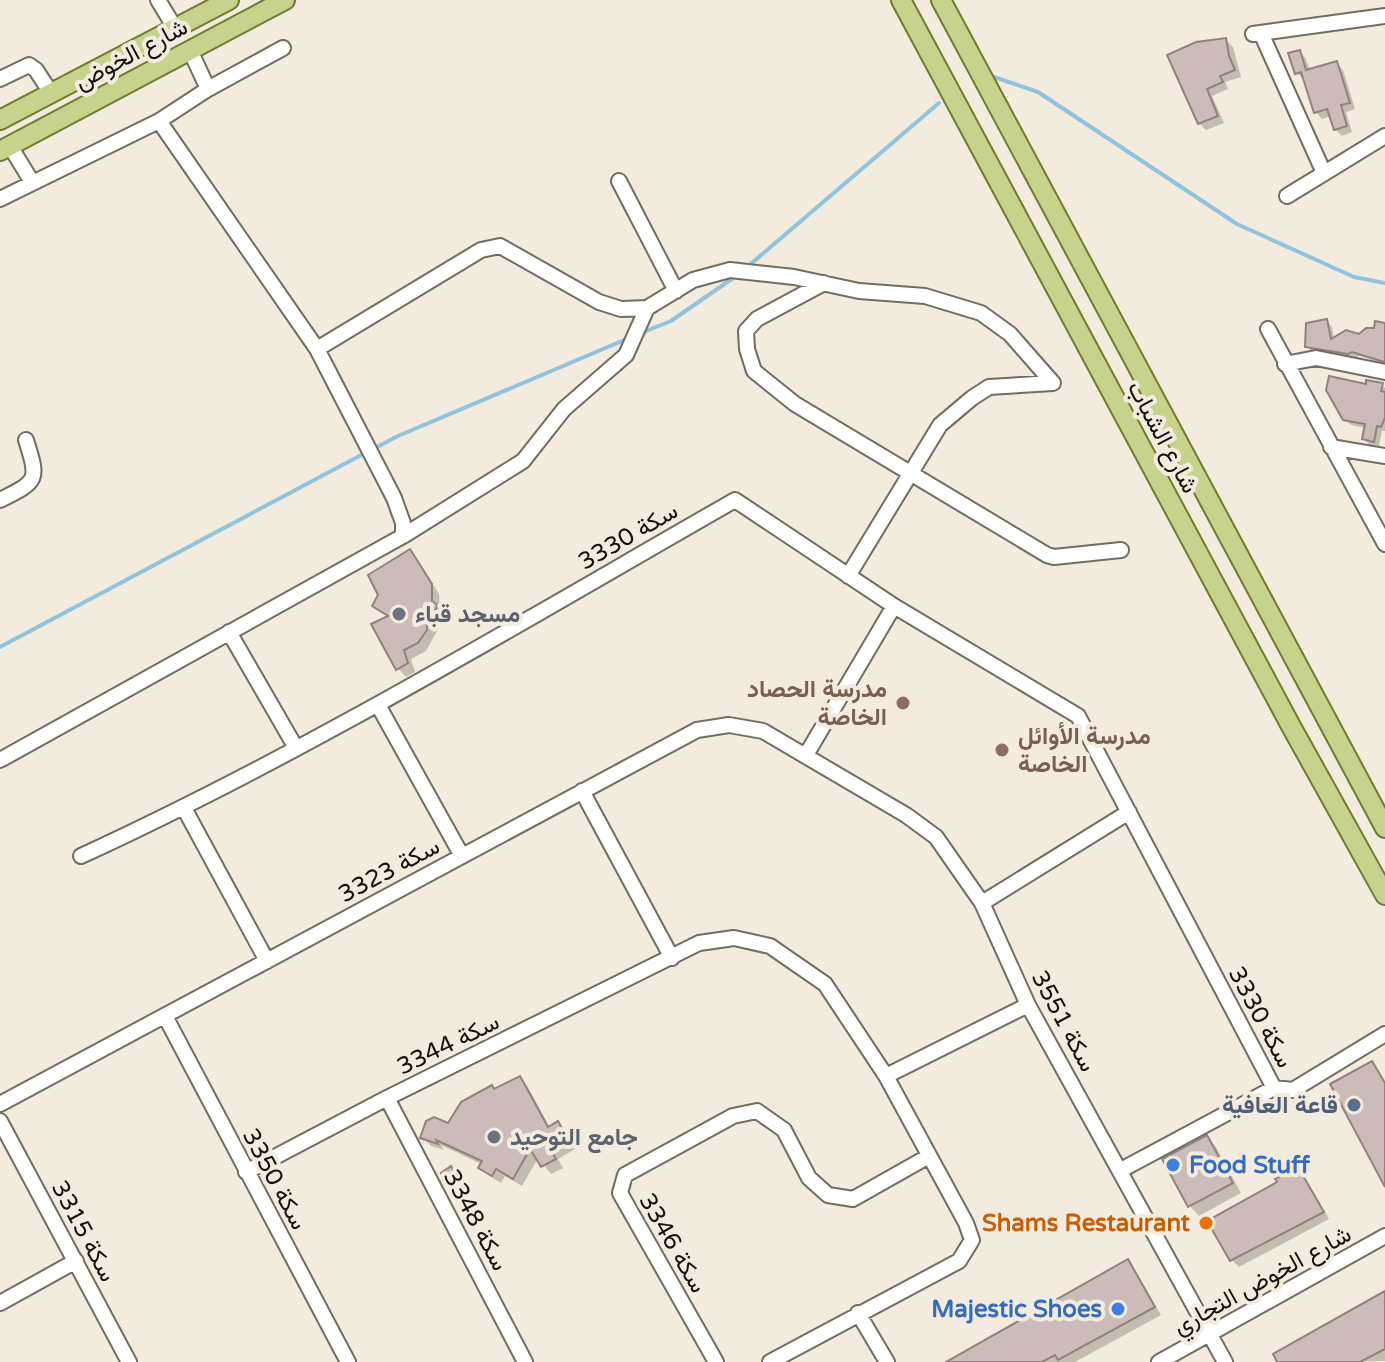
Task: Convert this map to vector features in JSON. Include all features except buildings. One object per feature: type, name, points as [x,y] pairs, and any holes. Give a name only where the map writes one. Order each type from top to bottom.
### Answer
[{"type":"main road","name":"شارع الخوض","points":[[0,120],[229,0]]},
{"type":"main road","name":"شارع الخوض","points":[[5,148],[285,0]]},
{"type":"main road","name":"شارع الشباب","points":[[901,0],[1385,895]]},
{"type":"main road","name":"شارع الشباب","points":[[941,0],[1385,828]]},
{"type":"street","points":[[158,0],[175,28]]},
{"type":"street","points":[[1324,173],[1257,34],[1385,16]]},
{"type":"street","points":[[0,199],[159,121],[208,89],[283,48]]},
{"type":"street","points":[[190,50],[208,89]]},
{"type":"street","points":[[0,79],[29,65],[36,70],[51,93]]},
{"type":"street","points":[[159,121],[317,349],[394,498],[403,523],[403,536]]},
{"type":"street","points":[[1287,196],[1385,136]]},
{"type":"street","points":[[5,148],[32,182]]},
{"type":"street","points":[[619,181],[676,291]]},
{"type":"street","points":[[317,349],[481,250],[500,246],[599,302],[621,309],[647,308],[693,280],[730,270],[794,277],[859,291],[925,296],[981,313],[1010,334],[1053,383],[989,387],[940,425],[848,576]]},
{"type":"street","points":[[824,283],[757,319],[746,331],[747,349],[754,371],[795,404],[1047,555],[1054,557],[1121,550]]},
{"type":"street","points":[[0,760],[403,536],[523,461],[564,409],[626,355],[647,308]]},
{"type":"street","points":[[1268,329],[1385,544]]},
{"type":"street","points":[[1285,364],[1316,358],[1385,372]]},
{"type":"street","points":[[0,500],[27,486],[34,478],[35,469],[26,440]]},
{"type":"street","points":[[1331,447],[1385,456]]},
{"type":"street","name":"سكة 3330","points":[[81,856],[184,808],[378,705],[735,500],[894,606],[1078,716],[1274,1088],[1121,1170]]},
{"type":"street","points":[[806,755],[894,606]]},
{"type":"street","points":[[229,632],[296,748]]},
{"type":"street","points":[[378,705],[462,856]]},
{"type":"street","name":"سكة 3323","points":[[0,1104],[697,730],[729,725],[763,731],[806,755]]},
{"type":"street","name":"سكة 3551","points":[[806,755],[906,815],[936,837],[982,903],[1028,1005],[1225,1362]]},
{"type":"street","points":[[582,791],[672,958]]},
{"type":"street","points":[[184,808],[267,961]]},
{"type":"street","points":[[982,903],[1129,812]]},
{"type":"street","name":"سكة 3344","points":[[246,1172],[387,1098],[699,943],[734,938],[770,946],[825,984],[886,1076],[966,1223],[972,1240],[959,1261],[858,1313]]},
{"type":"street","points":[[886,1076],[1028,1005]]},
{"type":"street","name":"سكة 3350","points":[[165,1016],[348,1362]]},
{"type":"street","points":[[1274,1088],[1293,1090],[1385,1034]]},
{"type":"street","name":"سكة 3348","points":[[387,1098],[525,1362]]},
{"type":"street","name":"سكة 3346","points":[[716,1362],[620,1193],[625,1175],[733,1116],[757,1111],[784,1130],[809,1178],[828,1195],[853,1199],[929,1156]]},
{"type":"street","name":"سكة 3315","points":[[0,1121],[129,1362]]},
{"type":"street","name":"شارع الخوض التجاري","points":[[1159,1362],[1385,1236]]},
{"type":"street","points":[[0,1303],[76,1261]]},
{"type":"street","points":[[770,1362],[858,1313],[887,1362]]},
{"type":"waterway","points":[[994,77],[1038,92],[1237,224],[1354,277],[1385,283]]},
{"type":"waterway","points":[[746,268],[939,103]]},
{"type":"waterway","points":[[641,333],[671,321],[736,276]]},
{"type":"waterway","points":[[373,449],[629,338]]},
{"type":"waterway","points":[[0,647],[365,453]]},
{"type":"place","name":"مسجد قباء","points":[[399,614]]},
{"type":"place","name":"مدرسة الحصاد الخاصة","points":[[903,703]]},
{"type":"place","name":"مدرسة الأوائل الخاصة","points":[[1002,750]]},
{"type":"place","name":"قاعة العافية","points":[[1354,1105]]},
{"type":"place","name":"جامع التوحيد","points":[[494,1137]]},
{"type":"place","name":"Food Stuff","points":[[1173,1165]]},
{"type":"place","name":"Shams Restaurant","points":[[1206,1223]]},
{"type":"place","name":"Majestic Shoes","points":[[1118,1309]]}]
